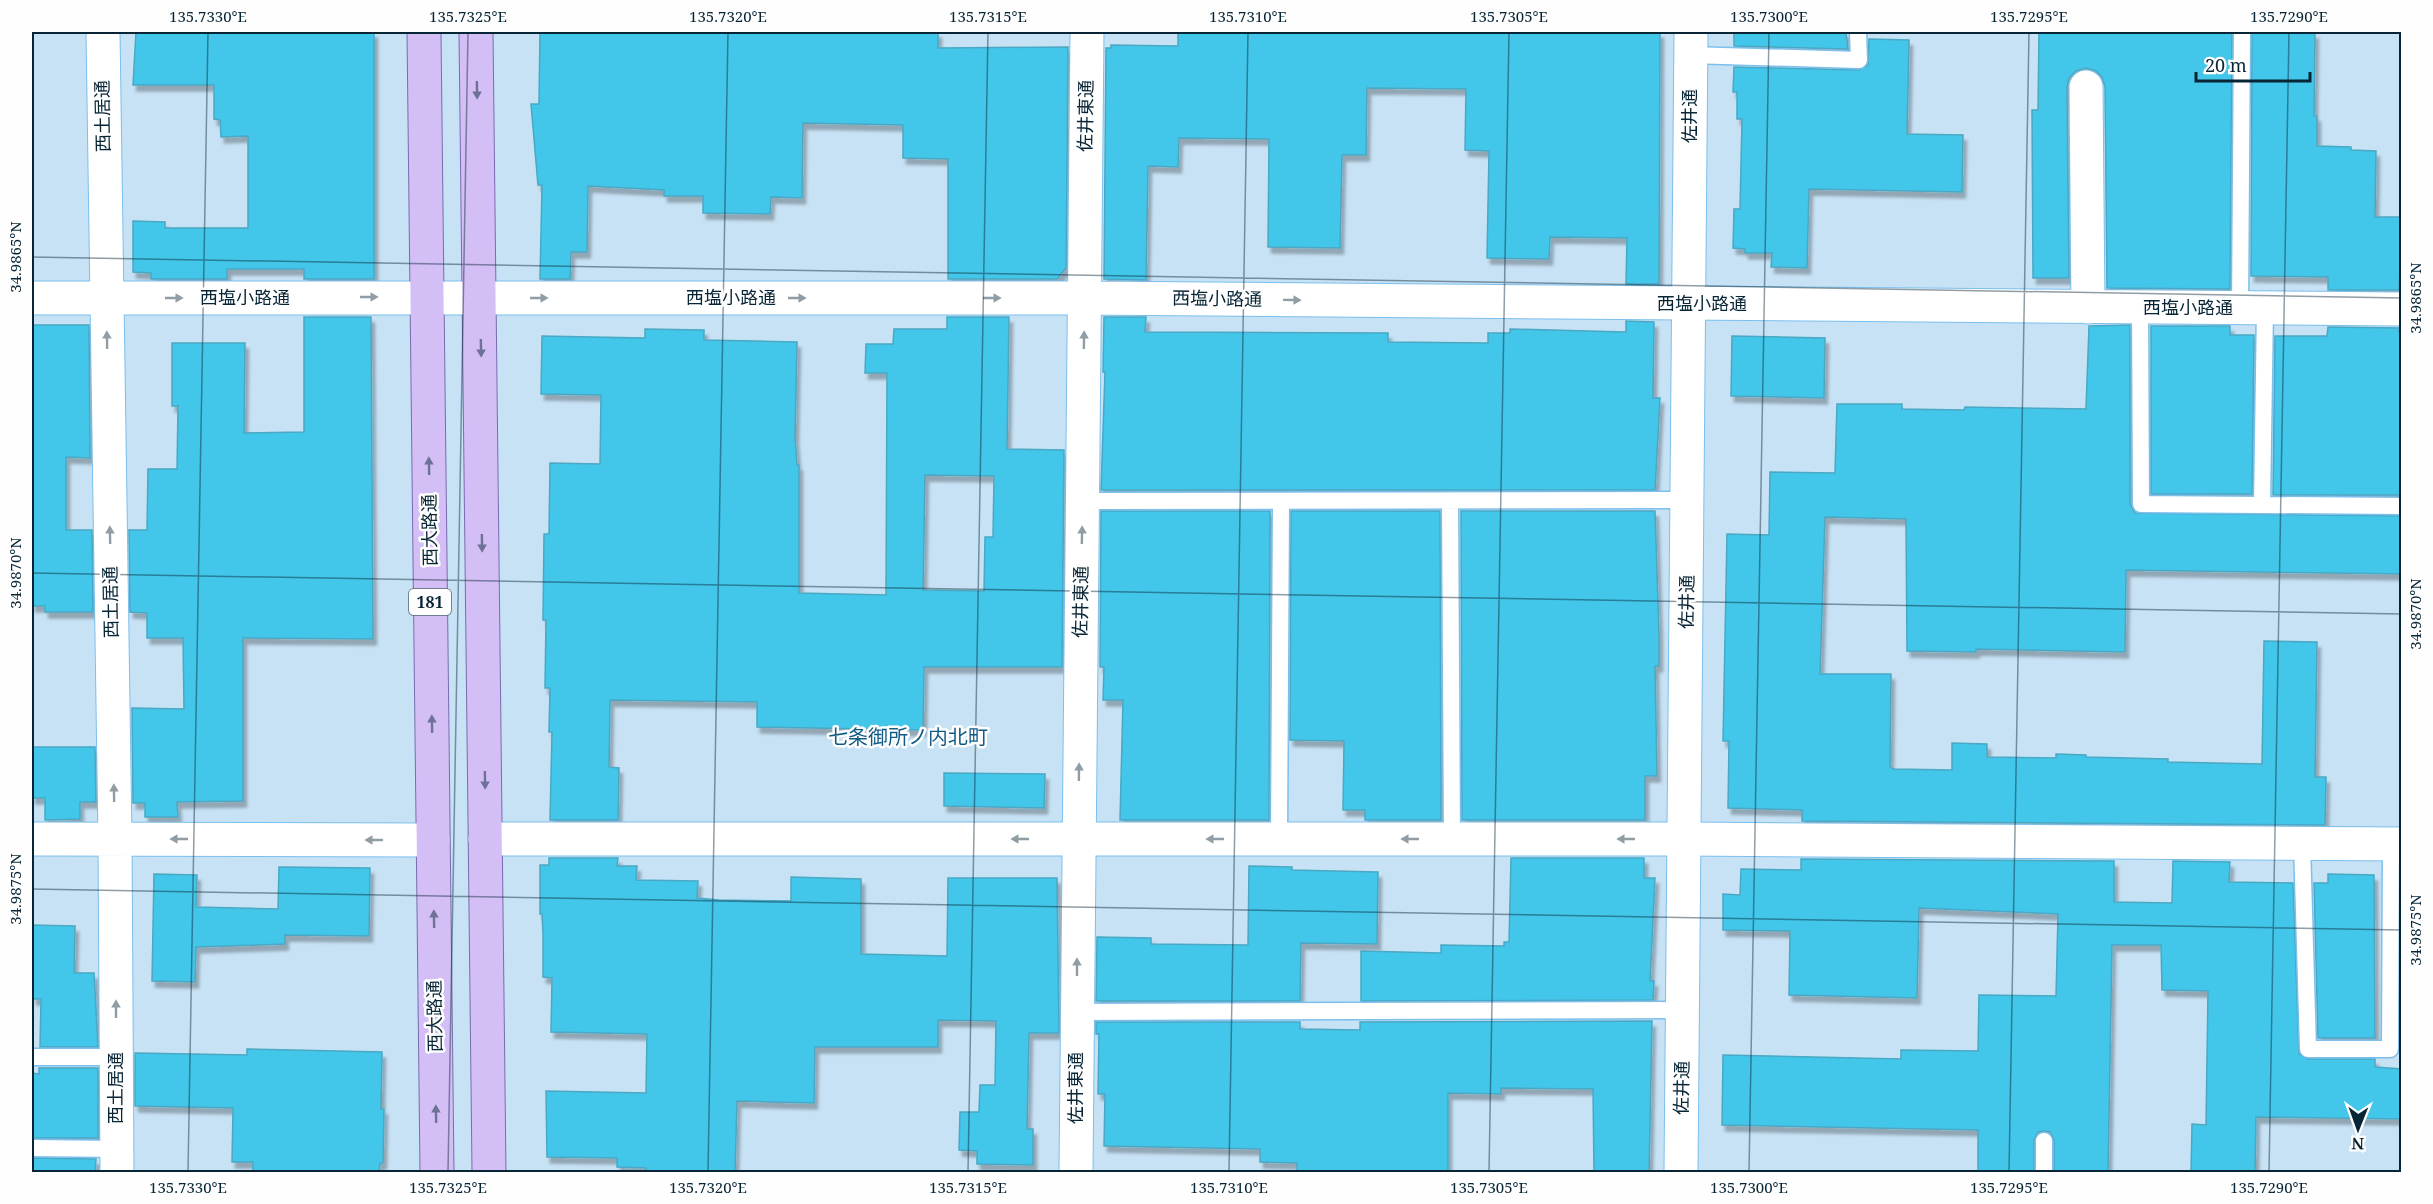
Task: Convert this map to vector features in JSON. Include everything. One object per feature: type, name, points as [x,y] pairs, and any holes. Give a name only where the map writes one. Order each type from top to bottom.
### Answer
[{"type":"main road","name":"西大路通","points":[[424,32],[437,1173]]},
{"type":"main road","points":[[476,32],[489,1173]]},
{"type":"street","name":"西土居通","points":[[103,32],[105,298],[115,839],[117,1161]]},
{"type":"street","name":"佐井東通","points":[[1076,1173],[1087,32]]},
{"type":"street","name":"佐井通","points":[[1681,1173],[1691,44]]},
{"type":"street","points":[[2086,87],[2088,307]]},
{"type":"street","name":"西塩小路通","points":[[32,298],[1084,298],[2402,309]]},
{"type":"street","points":[[485,838],[1684,839],[2396,844]]},
{"type":"street","points":[[32,839],[433,840]]},
{"type":"lane","points":[[1691,44],[1859,60],[1858,32]]},
{"type":"lane","points":[[2242,32],[2262,505]]},
{"type":"lane","points":[[2140,307],[2141,504],[2402,506]]},
{"type":"lane","points":[[1082,501],[1688,500]]},
{"type":"lane","points":[[1279,839],[1281,501]]},
{"type":"lane","points":[[1450,501],[1452,839]]},
{"type":"lane","points":[[2302,843],[2308,1049],[2390,1049],[2396,844]]},
{"type":"lane","points":[[1077,1012],[1683,1010]]},
{"type":"lane","points":[[32,1057],[116,1057]]},
{"type":"lane","points":[[2044,1141],[2044,1173]]},
{"type":"lane","points":[[32,1148],[117,1161]]},
{"type":"building","points":[[136,32],[374,32],[374,279],[304,279],[304,269],[227,269],[227,279],[151,279],[151,273],[133,272],[133,221],[165,222],[165,228],[248,228],[248,136],[221,137],[220,120],[214,119],[214,85],[133,85]]},
{"type":"building","points":[[540,32],[938,32],[938,48],[1068,47],[1066,268],[1057,279],[948,279],[948,159],[903,158],[903,125],[803,123],[802,198],[771,197],[770,214],[703,213],[703,196],[664,196],[664,190],[588,186],[587,252],[571,252],[570,279],[540,279],[542,185],[538,185],[531,104],[539,104]]},
{"type":"building","points":[[1178,32],[1660,32],[1659,284],[1626,284],[1627,238],[1550,237],[1549,259],[1487,258],[1489,151],[1465,150],[1466,89],[1367,88],[1366,155],[1342,155],[1340,248],[1268,247],[1269,139],[1179,138],[1178,167],[1148,166],[1146,280],[1104,279],[1106,48],[1111,48],[1111,45],[1178,46]]},
{"type":"building","points":[[1734,32],[1846,32],[1848,49],[1734,46]]},
{"type":"building","points":[[2039,32],[2232,32],[2230,289],[2107,288],[2105,87],[2102,77],[2096,71],[2086,68],[2076,71],[2069,78],[2067,87],[2069,278],[2033,278],[2032,110],[2038,110]]},
{"type":"building","points":[[2252,32],[2315,33],[2314,116],[2317,116],[2317,146],[2351,147],[2351,150],[2376,151],[2375,217],[2402,217],[2399,290],[2328,290],[2328,277],[2251,276]]},
{"type":"building","points":[[1869,39],[1909,40],[1907,134],[1963,135],[1962,192],[1809,189],[1807,268],[1771,267],[1772,253],[1745,253],[1745,249],[1733,248],[1734,209],[1740,209],[1742,119],[1737,119],[1737,92],[1733,92],[1734,67],[1859,70],[1868,65]]},
{"type":"building","points":[[304,317],[371,317],[373,639],[243,638],[243,801],[177,802],[178,817],[145,817],[145,803],[133,803],[132,708],[184,709],[183,638],[147,638],[147,613],[130,612],[129,530],[147,530],[148,469],[177,469],[178,406],[172,406],[172,343],[245,343],[244,433],[304,432]]},
{"type":"building","points":[[947,317],[1009,317],[1007,449],[1064,450],[1062,667],[924,667],[923,730],[757,727],[757,702],[610,700],[609,767],[619,768],[618,820],[550,820],[552,732],[549,732],[550,688],[545,688],[546,620],[543,620],[544,534],[549,534],[550,463],[600,464],[601,395],[541,394],[542,336],[645,338],[645,329],[704,330],[704,340],[797,342],[795,438],[797,465],[799,465],[799,593],[886,595],[887,373],[865,373],[866,344],[893,344],[894,329],[947,329]],"holes":[[[925,475],[994,476],[993,537],[985,537],[984,591],[923,590]]]},
{"type":"building","points":[[1104,317],[1146,317],[1145,332],[1388,333],[1388,342],[1488,343],[1488,333],[1510,333],[1510,329],[1626,332],[1626,321],[1654,322],[1653,398],[1660,398],[1655,490],[1101,490],[1105,372],[1103,372]]},
{"type":"building","points":[[32,325],[89,325],[90,458],[66,457],[66,530],[92,530],[93,612],[45,612],[45,606],[32,606]]},
{"type":"building","points":[[2130,325],[2130,504],[2135,513],[2402,516],[2402,574],[2126,570],[2125,652],[1976,649],[1976,652],[1907,651],[1906,519],[1825,517],[1820,674],[1891,674],[1890,767],[1894,769],[1952,770],[1952,743],[1987,744],[1987,757],[2056,758],[2056,754],[2168,759],[2168,762],[2262,764],[2264,641],[2317,642],[2315,777],[2326,777],[2325,825],[1802,821],[1802,810],[1728,808],[1729,741],[1723,741],[1727,534],[1769,535],[1770,472],[1835,473],[1837,404],[1902,404],[1902,409],[1964,410],[1965,407],[2086,409],[2089,326]]},
{"type":"building","points":[[2151,326],[2230,326],[2230,335],[2254,335],[2252,494],[2151,494]]},
{"type":"building","points":[[2328,327],[2399,328],[2399,332],[2402,332],[2402,495],[2273,495],[2275,336],[2327,336]]},
{"type":"building","points":[[1732,336],[1825,338],[1824,398],[1731,396]]},
{"type":"building","points":[[1101,511],[1270,511],[1269,820],[1120,820],[1123,700],[1103,700],[1104,667],[1100,667]]},
{"type":"building","points":[[1291,511],[1440,511],[1441,820],[1365,820],[1365,810],[1343,810],[1344,741],[1290,740]]},
{"type":"building","points":[[1461,511],[1655,511],[1659,635],[1659,666],[1655,666],[1657,776],[1645,776],[1645,820],[1462,820]]},
{"type":"building","points":[[32,747],[95,747],[96,802],[80,802],[80,819],[45,820],[45,798],[32,798]]},
{"type":"building","points":[[944,773],[1045,774],[1044,808],[944,806]]},
{"type":"building","points":[[549,858],[618,858],[617,866],[637,866],[636,880],[698,881],[697,898],[719,900],[791,901],[791,877],[861,879],[861,954],[947,956],[948,878],[1057,878],[1059,1033],[1029,1033],[1027,1129],[1033,1129],[1033,1165],[977,1164],[977,1151],[959,1150],[960,1112],[979,1112],[980,1085],[995,1085],[996,1021],[938,1020],[938,1047],[815,1047],[814,1103],[737,1101],[735,1173],[646,1173],[646,1168],[617,1167],[617,1158],[547,1157],[546,1091],[646,1093],[647,1034],[551,1032],[552,978],[543,977],[543,934],[542,914],[540,914],[540,865],[549,865]]},
{"type":"building","points":[[1511,858],[1644,858],[1644,878],[1655,878],[1650,981],[1654,981],[1653,1000],[1361,1001],[1361,951],[1441,953],[1441,945],[1504,946],[1504,942],[1509,942]]},
{"type":"building","points":[[1801,859],[2114,861],[2114,902],[2172,903],[2173,861],[2230,862],[2229,882],[2293,883],[2299,1054],[2308,1059],[2375,1059],[2375,1067],[2402,1069],[2402,1119],[2256,1117],[2255,1173],[2191,1173],[2192,1124],[2206,1125],[2208,991],[2162,990],[2161,945],[2112,945],[2108,1173],[2054,1173],[2054,1140],[2050,1132],[2045,1131],[2038,1132],[2034,1140],[2034,1173],[1978,1173],[1978,1130],[1722,1125],[1723,1055],[1901,1059],[1901,1050],[1978,1051],[1979,995],[2056,996],[2058,914],[1919,908],[1917,998],[1789,995],[1790,931],[1723,930],[1723,894],[1740,895],[1741,869],[1801,870]]},
{"type":"building","points":[[1249,866],[1292,867],[1292,870],[1378,872],[1377,944],[1301,943],[1300,1001],[1096,1001],[1097,937],[1151,938],[1151,944],[1248,945]]},
{"type":"building","points":[[279,867],[370,868],[369,936],[285,935],[285,944],[196,947],[195,982],[152,981],[154,874],[197,875],[196,907],[278,909]]},
{"type":"building","points":[[2328,874],[2374,875],[2375,1038],[2318,1038],[2314,883],[2328,883]]},
{"type":"building","points":[[32,925],[75,926],[74,973],[94,973],[98,1047],[40,1047],[41,999],[33,999]]},
{"type":"building","points":[[1652,1021],[1649,1173],[1594,1173],[1593,1089],[1501,1088],[1501,1094],[1448,1093],[1448,1173],[1297,1173],[1297,1163],[1260,1162],[1260,1149],[1104,1146],[1105,1094],[1098,1094],[1099,1034],[1096,1034],[1096,1022],[1300,1022],[1300,1029],[1360,1030],[1360,1022]]},
{"type":"building","points":[[247,1049],[382,1052],[383,1163],[380,1163],[379,1173],[253,1173],[253,1162],[232,1162],[233,1108],[135,1106],[135,1053],[247,1055]]},
{"type":"building","points":[[39,1068],[98,1068],[98,1138],[32,1138],[32,1073],[39,1074]]},
{"type":"building","points":[[32,1158],[96,1159],[95,1173],[32,1173]]},
{"type":"district","name":"七条御所ノ内北町","points":[[908,737]]}]
